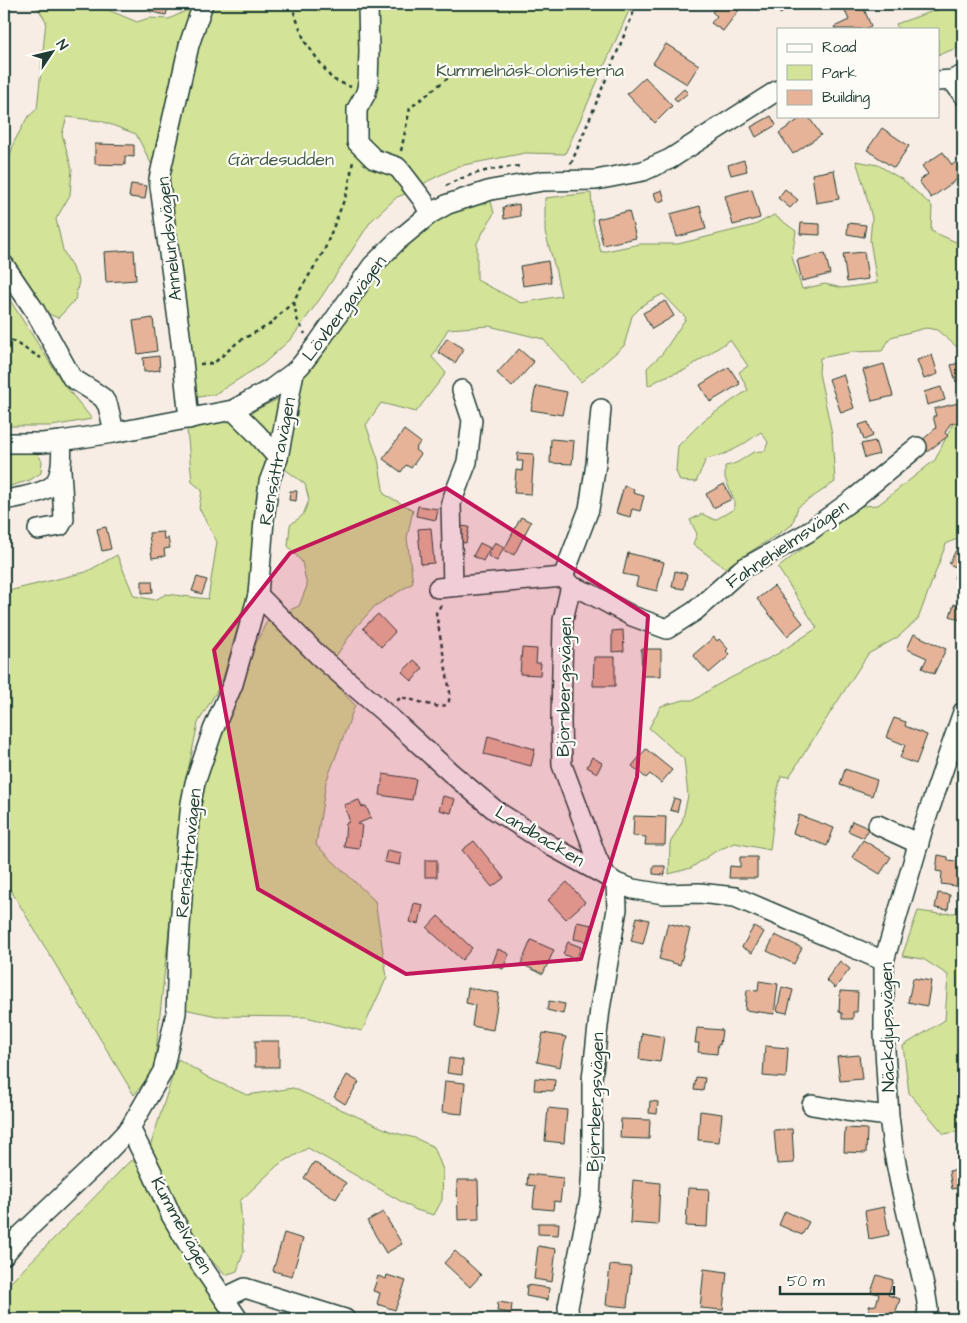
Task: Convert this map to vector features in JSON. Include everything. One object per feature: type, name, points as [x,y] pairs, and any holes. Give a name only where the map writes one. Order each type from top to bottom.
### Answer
[{"type":"street","name":"Annelundsvägen","points":[[189,419],[159,179],[188,45],[203,4]]},
{"type":"street","points":[[368,4],[369,51],[366,93],[357,109],[357,142],[374,159],[397,167],[427,207]]},
{"type":"street","name":"Lövbergavägen","points":[[4,443],[61,441],[233,410],[271,389],[301,365],[372,266],[427,207],[448,204],[491,190],[543,181],[596,180],[643,171],[670,159],[777,91]]},
{"type":"street","points":[[4,265],[35,311],[72,378],[103,398],[108,406],[113,433]]},
{"type":"street","name":"Rensättravägen","points":[[4,1254],[130,1128],[163,1071],[176,1013],[178,955],[190,803],[213,730],[233,684],[258,595],[269,482],[278,458],[294,372]]},
{"type":"street","points":[[445,587],[451,503],[466,462],[472,420],[462,390]]},
{"type":"street","name":"Björnbergsvägen","points":[[569,1319],[568,1308],[590,1198],[592,1079],[600,1009],[617,909],[611,879],[597,858],[562,765],[563,620],[567,582],[589,509],[596,464],[601,409]]},
{"type":"street","points":[[233,410],[278,458]]},
{"type":"street","points":[[38,530],[60,526],[64,519],[61,441]]},
{"type":"street","name":"Fahnehielmsvägen","points":[[445,587],[567,582],[632,616],[667,628],[695,611],[742,569],[812,529],[917,447]]},
{"type":"street","points":[[4,500],[41,492],[55,483],[61,470]]},
{"type":"street","name":"Landbacken","points":[[258,595],[319,656],[451,773],[495,810],[553,847],[633,889],[664,894],[699,893],[735,897],[884,961]]},
{"type":"street","name":"Näckdjupsvägen","points":[[926,1319],[928,1310],[925,1290],[893,1148],[888,1116],[884,1033],[884,961],[919,844],[963,712]]},
{"type":"street","points":[[878,825],[919,844]]},
{"type":"street","points":[[812,1105],[888,1116]]},
{"type":"street","name":"Kummelvägen","points":[[130,1128],[172,1215],[195,1256],[238,1319]]},
{"type":"street","points":[[224,1298],[245,1288],[345,1319]]},
{"type":"path","points":[[291,4],[305,42],[332,79],[366,93]]},
{"type":"path","points":[[577,165],[570,165],[637,4]]},
{"type":"path","points":[[397,167],[410,108],[463,66]]},
{"type":"path","points":[[182,365],[214,363],[239,342],[269,325],[294,300],[324,251],[348,190],[357,142]]},
{"type":"path","points":[[427,207],[451,183],[462,177],[504,168],[525,166]]},
{"type":"path","points":[[294,300],[297,319],[305,336],[311,328]]},
{"type":"path","points":[[4,336],[42,359]]},
{"type":"path","points":[[385,713],[401,697],[440,707],[446,705],[449,701],[450,692],[436,613],[441,603],[453,593],[445,587]]},
{"type":"highlighted area","points":[[446,488],[648,616],[637,777],[581,959],[406,974],[258,889],[214,650],[290,553]]},
{"type":"green space","name":"Gärdesudden","points":[[35,4],[107,4],[106,9],[137,22],[149,18],[169,19],[200,4],[632,4],[565,154],[525,153],[459,166],[428,181],[413,191],[397,197],[371,221],[292,338],[263,364],[215,394],[189,399],[159,179],[136,134],[101,121],[67,117],[62,134],[72,169],[70,195],[56,219],[63,250],[79,281],[75,300],[58,318],[42,311],[4,251],[4,166],[7,167],[14,142],[27,118],[37,109],[46,21]]},
{"type":"green space","points":[[953,4],[963,4],[963,46],[940,54],[940,28],[898,28],[896,24]]},
{"type":"green space","points":[[856,161],[878,165],[903,180],[932,206],[931,231],[963,245],[963,352],[937,330],[926,328],[891,337],[882,351],[852,352],[820,358],[819,373],[832,434],[835,482],[798,507],[792,525],[725,568],[693,544],[697,534],[690,520],[702,514],[715,520],[734,509],[734,500],[725,478],[725,466],[737,463],[754,452],[765,451],[768,442],[761,432],[729,452],[706,459],[696,482],[680,481],[676,471],[678,446],[704,420],[748,390],[739,372],[748,366],[730,340],[685,370],[664,377],[648,386],[647,368],[662,354],[686,318],[663,294],[644,304],[632,316],[624,346],[581,382],[543,339],[489,326],[448,329],[432,357],[446,373],[416,412],[381,403],[366,425],[378,459],[384,494],[413,510],[407,538],[413,583],[375,606],[355,628],[334,659],[283,613],[299,606],[307,586],[302,562],[288,546],[290,525],[303,515],[309,500],[305,484],[282,467],[300,375],[373,271],[418,233],[456,208],[489,194],[494,213],[477,243],[477,280],[521,303],[561,296],[545,232],[545,198],[591,193],[593,222],[601,252],[640,244],[678,244],[755,225],[774,215],[796,231],[792,257],[802,289],[825,284],[842,288],[877,283],[870,240],[872,218]]},
{"type":"green space","points":[[4,291],[63,383],[92,419],[52,426],[4,426]]},
{"type":"green space","points":[[286,395],[276,444],[247,416]]},
{"type":"green space","points":[[963,406],[963,536],[946,544],[918,619],[898,637],[868,654],[789,777],[781,776],[776,798],[770,850],[735,843],[716,851],[691,868],[669,874],[670,843],[682,822],[688,796],[684,759],[649,728],[661,706],[684,700],[694,700],[717,685],[777,654],[817,628],[778,568],[862,506],[878,505],[935,460]]},
{"type":"green space","points":[[211,418],[234,419],[265,456],[264,486],[253,575],[222,682],[198,723],[184,790],[154,1070],[134,1095],[4,879],[4,752],[6,738],[4,737],[4,592],[86,572],[117,555],[134,596],[155,600],[166,594],[208,599],[217,542],[199,508],[202,490],[192,482],[187,429]]},
{"type":"green space","points":[[4,450],[35,450],[42,461],[41,473],[30,480],[4,488]]},
{"type":"green space","points":[[270,615],[355,705],[326,782],[316,845],[375,901],[387,977],[362,1031],[306,1017],[217,1016],[184,1009],[186,929],[194,846],[204,778],[236,689]]},
{"type":"green space","points":[[918,911],[940,914],[963,912],[963,1131],[944,1134],[909,1093],[903,1046],[945,1020],[948,975],[923,959],[902,956]]},
{"type":"green space","points":[[178,1059],[211,1079],[247,1095],[293,1088],[392,1132],[415,1138],[434,1147],[443,1170],[442,1200],[434,1215],[416,1210],[308,1148],[278,1165],[240,1201],[244,1251],[237,1271],[225,1275],[202,1250],[177,1210],[149,1150]]},
{"type":"green space","points":[[131,1160],[146,1168],[229,1319],[4,1319],[4,1289]]},
{"type":"building","points":[[149,4],[169,4],[166,15],[147,11]]},
{"type":"building","points":[[718,4],[739,4],[742,6],[723,31],[711,23],[717,16],[712,12]]},
{"type":"building","points":[[770,4],[785,4],[787,5],[781,14]]},
{"type":"building","points":[[862,4],[871,26],[867,28],[834,28],[849,20],[843,6]]},
{"type":"building","points":[[666,44],[699,65],[687,84],[653,63]]},
{"type":"building","points":[[645,77],[672,106],[655,123],[627,94]]},
{"type":"building","points":[[684,89],[688,93],[677,102],[674,98]]},
{"type":"building","points":[[771,116],[776,125],[756,137],[751,127]]},
{"type":"building","points":[[801,118],[809,118],[821,135],[793,154],[779,133]]},
{"type":"building","points":[[882,128],[909,146],[894,168],[867,150]]},
{"type":"building","points":[[95,144],[134,145],[134,157],[125,156],[125,165],[95,164]]},
{"type":"building","points":[[943,152],[952,165],[956,162],[963,171],[963,175],[931,198],[919,181],[928,174],[922,166]]},
{"type":"building","points":[[744,160],[747,171],[731,175],[728,165]]},
{"type":"building","points":[[834,170],[839,199],[816,203],[812,174]]},
{"type":"building","points":[[131,184],[147,186],[145,199],[129,197]]},
{"type":"building","points":[[752,189],[760,218],[733,225],[725,196]]},
{"type":"building","points":[[785,189],[798,200],[790,208],[778,198]]},
{"type":"building","points":[[662,190],[665,200],[657,202],[654,193]]},
{"type":"building","points":[[519,204],[520,216],[504,219],[503,207]]},
{"type":"building","points":[[700,206],[706,229],[677,237],[670,214]]},
{"type":"building","points":[[629,211],[636,238],[603,245],[597,219]]},
{"type":"building","points":[[801,223],[820,224],[820,235],[800,234]]},
{"type":"building","points":[[848,223],[866,225],[864,237],[847,234]]},
{"type":"building","points":[[134,250],[136,280],[106,282],[104,252]]},
{"type":"building","points":[[864,252],[868,279],[847,282],[843,254]]},
{"type":"building","points":[[825,253],[830,274],[802,281],[797,260]]},
{"type":"building","points":[[548,261],[551,282],[523,286],[520,266]]},
{"type":"building","points":[[665,301],[674,316],[652,329],[643,313]]},
{"type":"building","points":[[153,318],[157,351],[138,354],[133,321]]},
{"type":"building","points":[[447,338],[464,349],[455,363],[438,352]]},
{"type":"building","points":[[519,349],[534,362],[512,387],[497,373]]},
{"type":"building","points":[[932,355],[938,374],[924,379],[917,360]]},
{"type":"building","points":[[159,356],[160,370],[144,372],[143,358]]},
{"type":"building","points":[[963,362],[963,388],[961,380],[956,382],[951,365]]},
{"type":"building","points":[[884,364],[893,396],[872,401],[863,370]]},
{"type":"building","points":[[729,367],[740,384],[710,402],[700,385]]},
{"type":"building","points":[[843,374],[854,408],[841,413],[829,379]]},
{"type":"building","points":[[536,386],[567,392],[562,415],[531,410]]},
{"type":"building","points":[[941,387],[945,400],[927,405],[924,392]]},
{"type":"building","points":[[958,403],[963,421],[950,424],[945,433],[948,436],[927,452],[919,443],[936,428],[933,416],[936,416],[934,409]]},
{"type":"building","points":[[868,422],[873,436],[864,440],[859,425]]},
{"type":"building","points":[[404,430],[420,442],[415,450],[421,454],[411,468],[406,465],[401,472],[383,459]]},
{"type":"building","points":[[551,439],[574,441],[572,464],[550,463]]},
{"type":"building","points":[[875,441],[879,454],[865,458],[861,444]]},
{"type":"building","points":[[518,453],[534,454],[531,494],[514,493],[516,470],[522,471],[523,461],[517,461]]},
{"type":"building","points":[[724,484],[732,499],[713,508],[706,494]]},
{"type":"building","points":[[624,486],[634,489],[633,493],[644,496],[640,511],[632,509],[630,517],[616,513]]},
{"type":"building","points":[[290,491],[297,491],[296,501],[289,500]]},
{"type":"building","points":[[418,506],[438,509],[436,520],[416,516]]},
{"type":"building","points":[[521,517],[531,522],[514,555],[504,550]]},
{"type":"building","points":[[461,526],[469,527],[466,543],[459,542]]},
{"type":"building","points":[[106,527],[111,549],[102,551],[97,529]]},
{"type":"building","points":[[431,528],[434,563],[421,564],[418,529]]},
{"type":"building","points":[[163,532],[164,539],[168,538],[170,548],[164,549],[165,556],[152,558],[149,533]]},
{"type":"building","points":[[495,542],[504,547],[497,561],[488,556]]},
{"type":"building","points":[[480,543],[490,548],[483,561],[473,556]]},
{"type":"building","points":[[956,550],[963,553],[963,583],[954,578],[958,568],[949,564]]},
{"type":"building","points":[[628,553],[664,562],[657,591],[636,586],[638,577],[623,574]]},
{"type":"building","points":[[675,571],[687,574],[684,589],[672,587]]},
{"type":"building","points":[[197,577],[207,580],[202,594],[192,591]]},
{"type":"building","points":[[142,581],[152,581],[153,592],[142,593]]},
{"type":"building","points":[[774,586],[803,623],[787,636],[757,599]]},
{"type":"building","points":[[954,604],[963,608],[963,621],[950,616]]},
{"type":"building","points":[[378,614],[395,632],[381,647],[363,628]]},
{"type":"building","points":[[623,630],[624,651],[612,652],[612,631]]},
{"type":"building","points":[[914,634],[946,649],[934,674],[922,668],[927,658],[907,649]]},
{"type":"building","points":[[714,637],[717,641],[719,639],[728,649],[726,651],[730,655],[709,673],[693,655]]},
{"type":"building","points":[[522,648],[537,649],[536,663],[541,663],[540,675],[520,674]]},
{"type":"building","points":[[641,649],[661,649],[661,676],[642,676]]},
{"type":"building","points":[[594,657],[615,657],[615,686],[593,686]]},
{"type":"building","points":[[414,660],[423,668],[412,681],[402,672]]},
{"type":"building","points":[[894,718],[906,722],[905,726],[927,735],[916,764],[900,758],[905,745],[886,737]]},
{"type":"building","points":[[488,736],[535,749],[531,766],[484,754]]},
{"type":"building","points":[[646,749],[672,770],[661,783],[650,774],[646,778],[632,766]]},
{"type":"building","points":[[592,757],[602,763],[597,773],[587,767]]},
{"type":"building","points":[[845,769],[877,780],[872,796],[840,785]]},
{"type":"building","points":[[383,774],[416,779],[412,800],[380,795]]},
{"type":"building","points":[[443,796],[455,799],[451,813],[439,810]]},
{"type":"building","points":[[674,798],[680,800],[677,812],[670,810]]},
{"type":"building","points":[[359,800],[362,807],[366,806],[371,818],[357,824],[362,825],[359,849],[344,847],[346,823],[348,823],[349,819],[344,805]]},
{"type":"building","points":[[799,815],[834,828],[827,846],[793,833]]},
{"type":"building","points":[[634,816],[666,817],[665,845],[645,845],[646,837],[633,836]]},
{"type":"building","points":[[852,821],[868,828],[864,838],[848,831]]},
{"type":"building","points":[[863,840],[891,857],[880,874],[852,857]]},
{"type":"building","points":[[474,841],[504,878],[492,887],[462,850]]},
{"type":"building","points":[[387,850],[402,853],[400,865],[384,862]]},
{"type":"building","points":[[938,855],[948,857],[948,860],[961,862],[959,871],[963,871],[963,887],[941,884],[942,872],[936,871]]},
{"type":"building","points":[[740,857],[757,857],[757,878],[729,878],[730,866],[740,867]]},
{"type":"building","points":[[425,860],[437,860],[437,877],[425,877]]},
{"type":"building","points":[[653,866],[665,866],[665,875],[653,874]]},
{"type":"building","points":[[567,882],[585,902],[566,919],[548,900]]},
{"type":"building","points":[[938,893],[950,895],[948,910],[935,908]]},
{"type":"building","points":[[414,903],[423,905],[419,924],[410,922]]},
{"type":"building","points":[[438,916],[472,948],[462,960],[427,928]]},
{"type":"building","points":[[637,917],[649,920],[643,944],[631,941]]},
{"type":"building","points":[[577,922],[592,925],[588,942],[574,939]]},
{"type":"building","points":[[668,923],[690,929],[680,965],[659,959]]},
{"type":"building","points":[[754,926],[764,932],[752,953],[742,947]]},
{"type":"building","points":[[775,935],[802,948],[794,964],[767,951]]},
{"type":"building","points":[[531,940],[554,950],[543,974],[521,964]]},
{"type":"building","points":[[568,942],[581,947],[576,960],[563,954]]},
{"type":"building","points":[[498,949],[509,954],[503,969],[492,965]]},
{"type":"building","points":[[840,961],[850,969],[835,988],[826,980]]},
{"type":"building","points":[[913,978],[931,981],[927,1006],[908,1002]]},
{"type":"building","points":[[759,981],[778,984],[774,1014],[745,1010],[747,990],[758,991]]},
{"type":"building","points":[[782,987],[793,990],[787,1013],[777,1011]]},
{"type":"building","points":[[468,988],[499,993],[493,1030],[472,1026],[475,1005],[466,1003]]},
{"type":"building","points":[[840,991],[858,992],[857,1012],[853,1012],[853,1019],[842,1019],[842,1013],[839,1012]]},
{"type":"building","points":[[549,1001],[565,1004],[563,1014],[547,1010]]},
{"type":"building","points":[[697,1028],[722,1030],[717,1054],[698,1052],[699,1043],[695,1043]]},
{"type":"building","points":[[543,1033],[566,1037],[560,1067],[537,1062]]},
{"type":"building","points":[[642,1033],[664,1037],[660,1062],[639,1059]]},
{"type":"building","points":[[255,1041],[279,1041],[279,1067],[255,1067]]},
{"type":"building","points":[[765,1046],[788,1048],[786,1078],[763,1076]]},
{"type":"building","points":[[859,1055],[862,1079],[840,1081],[837,1057]]},
{"type":"building","points":[[449,1058],[463,1060],[462,1075],[447,1073]]},
{"type":"building","points":[[347,1075],[359,1082],[345,1104],[334,1097]]},
{"type":"building","points":[[696,1077],[705,1078],[703,1091],[694,1090]]},
{"type":"building","points":[[535,1078],[555,1080],[554,1091],[534,1090]]},
{"type":"building","points":[[445,1081],[465,1083],[462,1114],[442,1112]]},
{"type":"building","points":[[650,1101],[658,1102],[657,1114],[649,1113]]},
{"type":"building","points":[[548,1108],[567,1110],[564,1143],[545,1141]]},
{"type":"building","points":[[700,1111],[722,1114],[719,1142],[698,1140]]},
{"type":"building","points":[[621,1119],[650,1120],[649,1139],[620,1138]]},
{"type":"building","points":[[845,1128],[867,1129],[866,1153],[844,1152]]},
{"type":"building","points":[[792,1129],[794,1163],[777,1164],[774,1130]]},
{"type":"building","points":[[314,1162],[346,1183],[336,1199],[304,1178]]},
{"type":"building","points":[[963,1169],[963,1187],[952,1189],[949,1171]]},
{"type":"building","points":[[528,1174],[563,1178],[560,1202],[554,1201],[553,1210],[533,1208],[535,1186],[527,1185]]},
{"type":"building","points":[[457,1180],[478,1180],[479,1219],[458,1220]]},
{"type":"building","points":[[633,1180],[660,1183],[658,1225],[630,1223]]},
{"type":"building","points":[[688,1188],[709,1189],[707,1227],[686,1226]]},
{"type":"building","points":[[884,1207],[889,1235],[869,1239],[865,1211]]},
{"type":"building","points":[[785,1211],[809,1222],[802,1235],[779,1225]]},
{"type":"building","points":[[383,1212],[402,1244],[386,1253],[367,1221]]},
{"type":"building","points":[[538,1223],[559,1223],[558,1235],[538,1234]]},
{"type":"building","points":[[284,1233],[303,1239],[292,1276],[273,1271]]},
{"type":"building","points":[[538,1246],[556,1249],[552,1282],[534,1279]]},
{"type":"building","points":[[455,1251],[481,1275],[470,1287],[444,1263]]},
{"type":"building","points":[[610,1265],[631,1267],[627,1307],[606,1305]]},
{"type":"building","points":[[704,1269],[727,1272],[723,1310],[700,1308]]},
{"type":"building","points":[[387,1275],[406,1281],[395,1310],[377,1304],[380,1293],[373,1291],[378,1276],[386,1279]]},
{"type":"building","points":[[877,1275],[893,1280],[888,1295],[900,1299],[895,1314],[870,1317],[869,1306],[876,1305],[879,1294],[871,1292]]},
{"type":"building","points":[[527,1285],[549,1288],[548,1300],[526,1296]]},
{"type":"building","points":[[498,1302],[512,1304],[511,1313],[497,1311]]},
{"type":"park label","name":"Kummelnäskolonisterna","points":[[530,70]]}]
